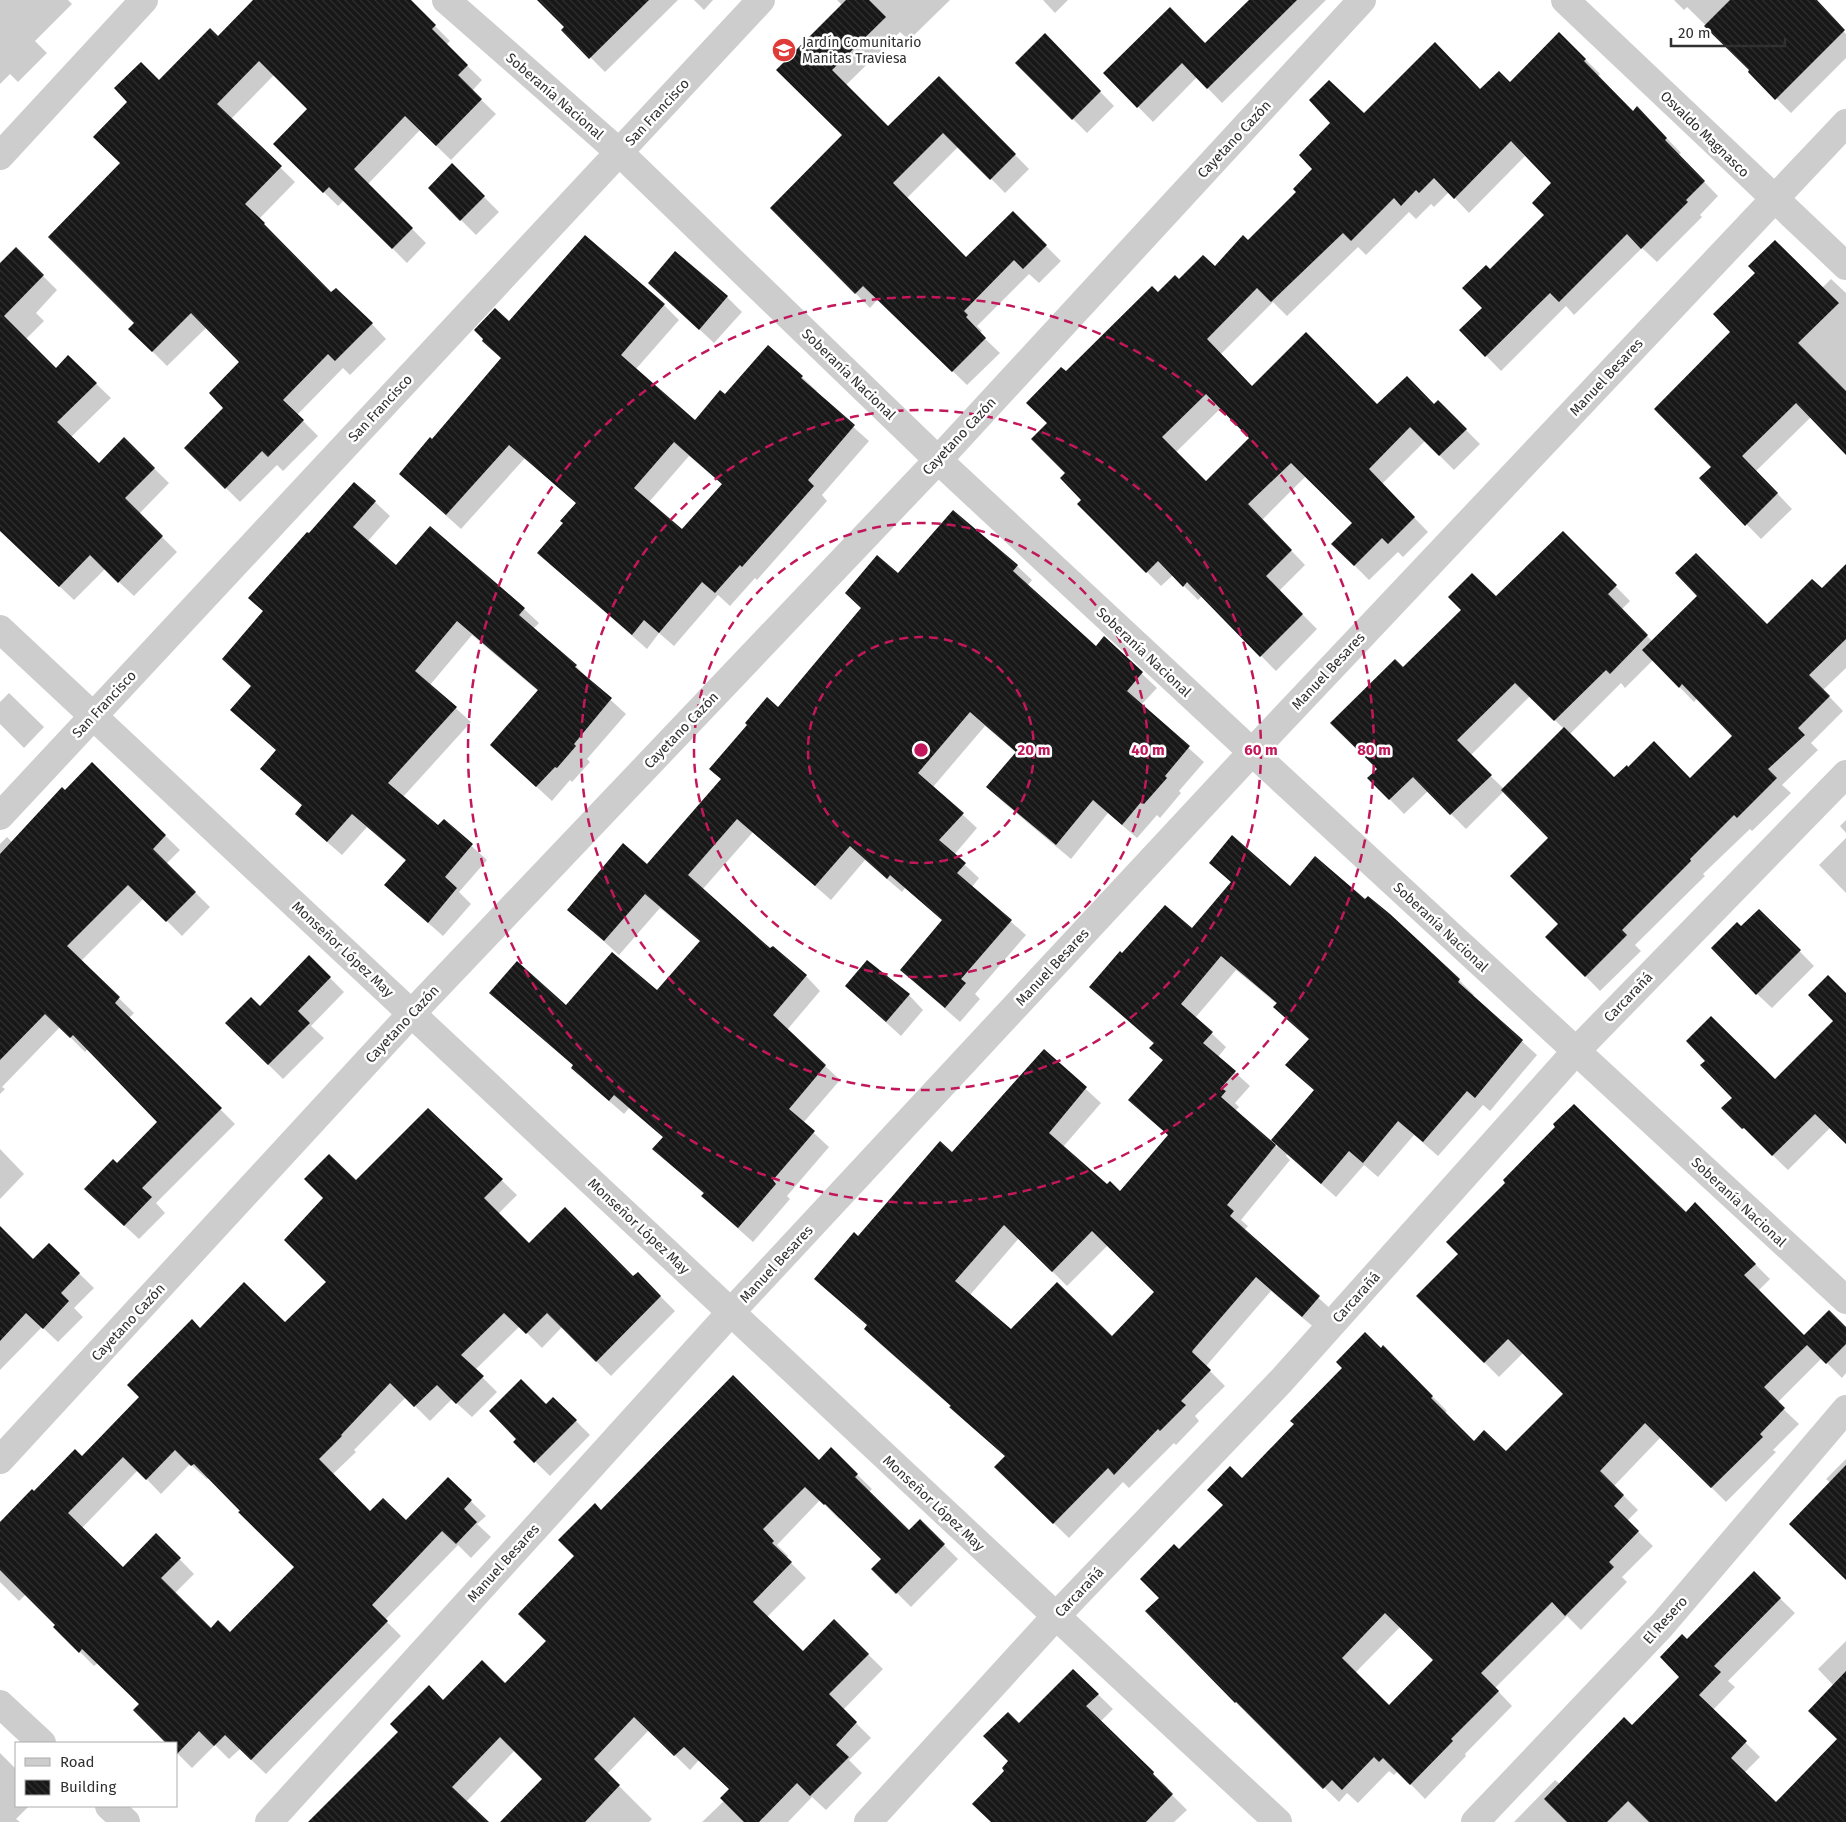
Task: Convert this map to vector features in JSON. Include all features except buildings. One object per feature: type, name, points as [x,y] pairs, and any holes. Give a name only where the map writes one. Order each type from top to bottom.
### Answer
[{"type":"street","points":[[0,156],[144,0]]},
{"type":"street","name":"Soberanía Nacional","points":[[446,0],[619,152],[938,460],[1846,1300]]},
{"type":"street","name":"San Francisco","points":[[0,816],[761,0]]},
{"type":"street","name":"Cayetano Cazón","points":[[0,1460],[411,1014],[938,460],[1362,0]]},
{"type":"street","name":"Osvaldo Magnasco","points":[[1565,0],[1774,200],[1846,266]]},
{"type":"street","name":"Manuel Besares","points":[[269,1822],[731,1312],[1252,752],[1846,123]]},
{"type":"street","name":"Monseñor López May","points":[[0,629],[1278,1822]]},
{"type":"street","name":"Carcarañá","points":[[868,1822],[1056,1616],[1281,1381],[1576,1051],[1846,774]]},
{"type":"street","name":"El Resero","points":[[1475,1822],[1662,1625],[1846,1409]]},
{"type":"street","points":[[0,1704],[41,1742]]},
{"type":"street","points":[[110,1807],[126,1822]]},
{"type":"place","name":"Jardín Comunitario Manitas Traviesa","points":[[784,50]]}]
